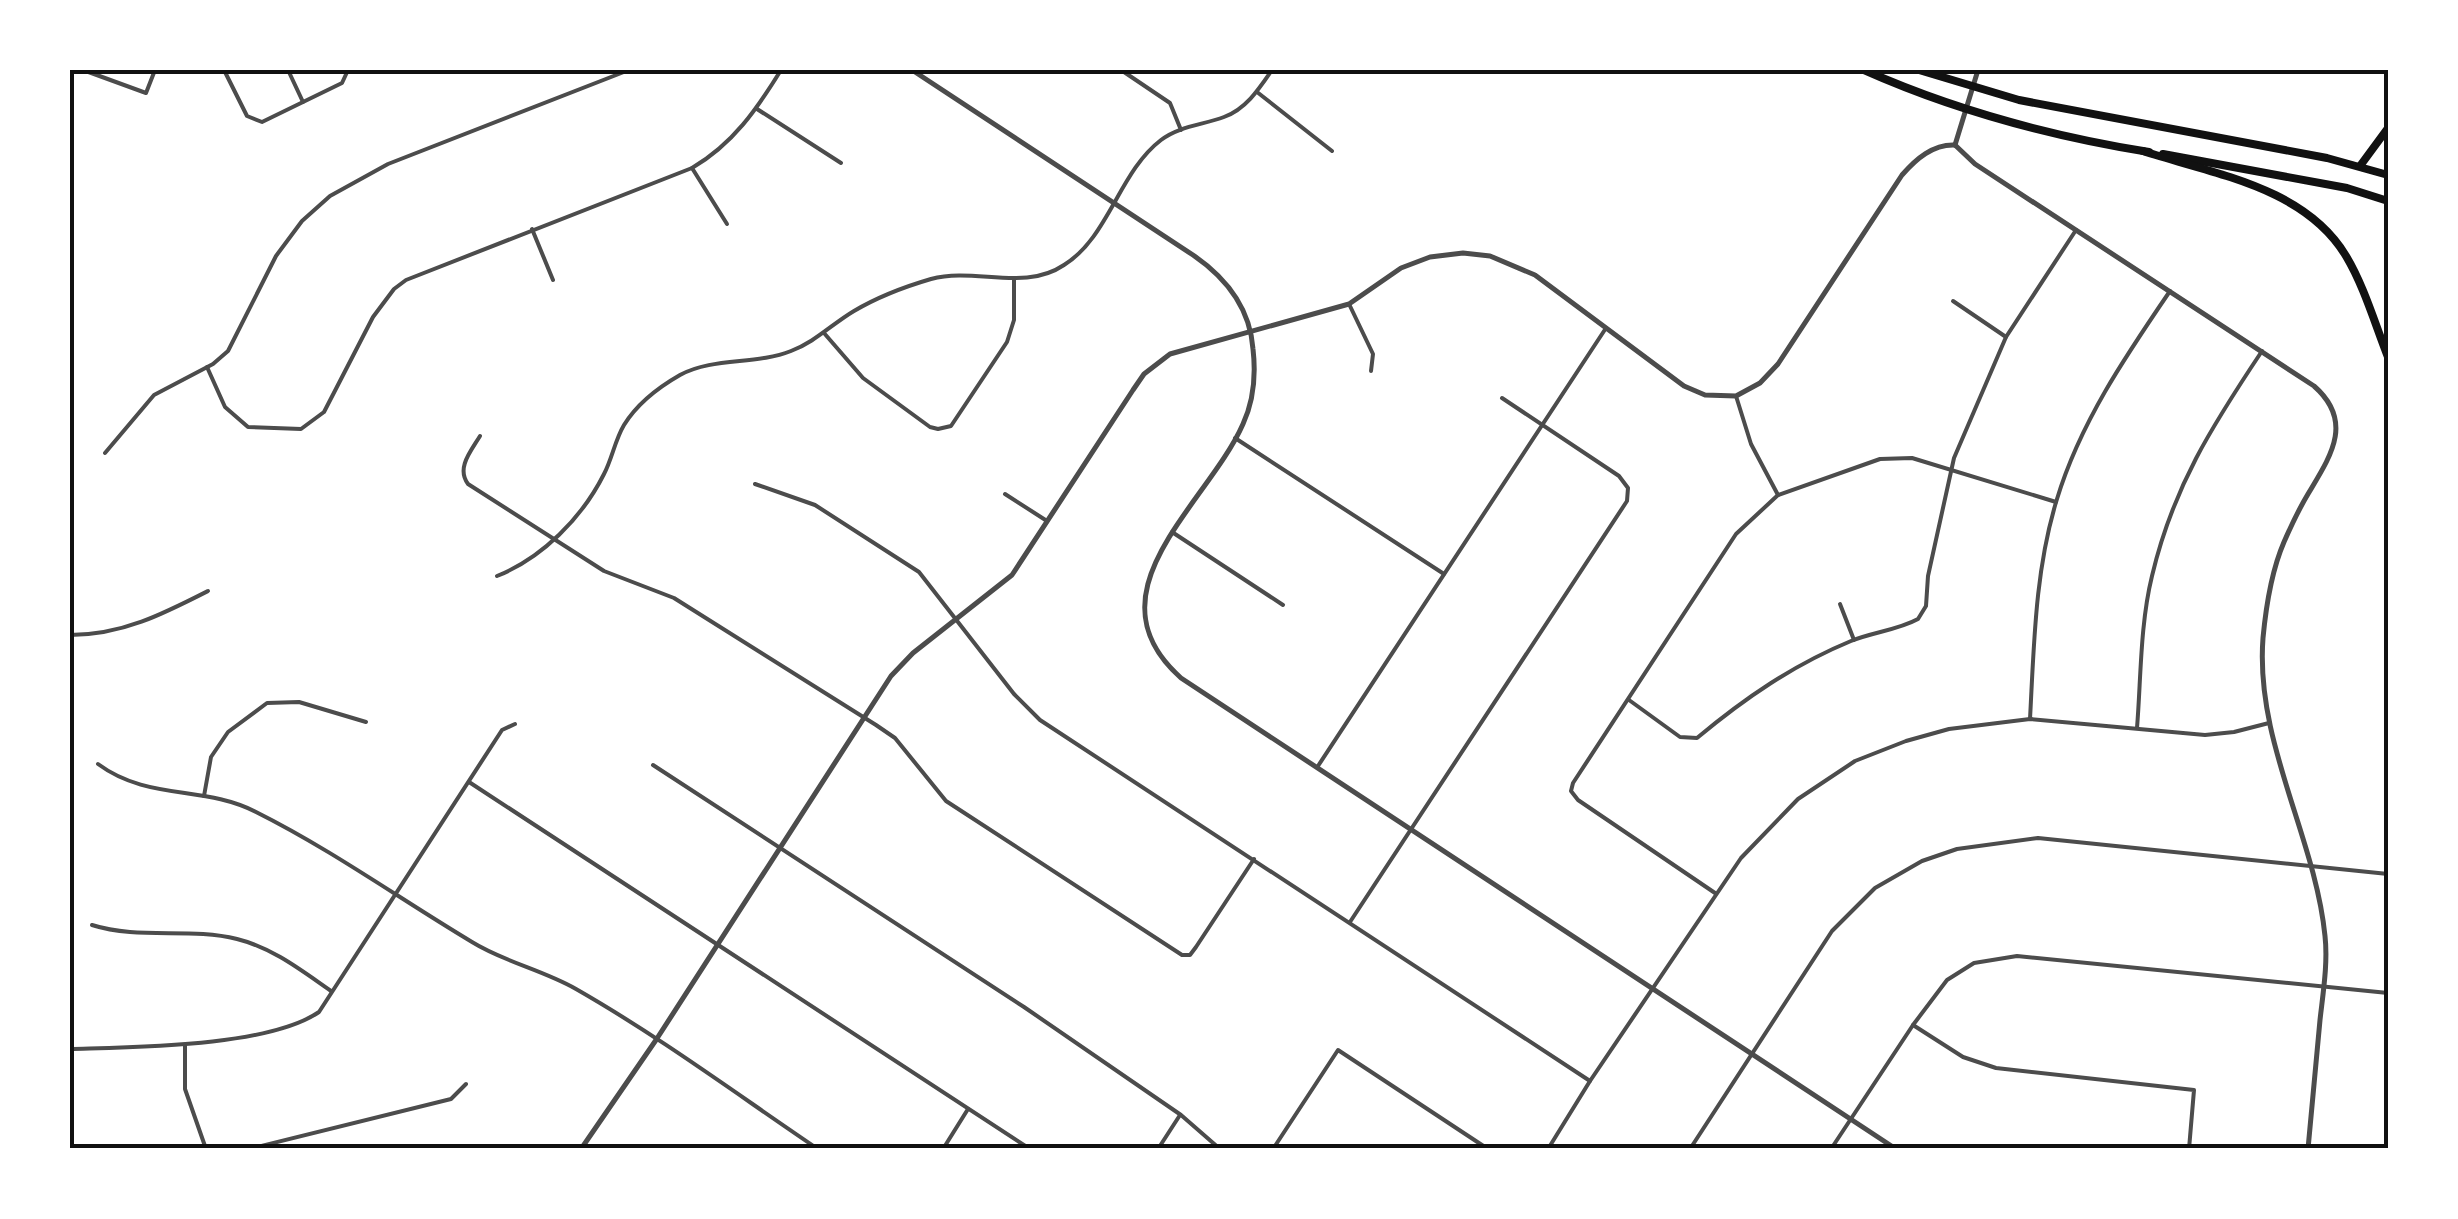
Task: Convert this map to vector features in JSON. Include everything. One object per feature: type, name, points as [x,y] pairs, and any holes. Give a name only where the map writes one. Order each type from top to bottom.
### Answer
[{"type":"main road","points":[[1864,70],[1967,110],[2031,128],[2347,188],[2388,201]]},
{"type":"main road","points":[[1919,70],[1975,89],[2040,104],[2360,166],[2388,175]]},
{"type":"main road","points":[[2360,166],[2388,128]]},
{"type":"main road","points":[[2143,151],[2275,194],[2316,219],[2346,256],[2388,357]]},
{"type":"street","points":[[83,70],[146,92],[155,70]]},
{"type":"street","points":[[224,70],[247,116],[257,122],[342,83],[348,70]]},
{"type":"street","points":[[288,70],[303,102]]},
{"type":"street","points":[[106,452],[154,395],[228,350],[276,256],[302,221],[330,196],[388,164],[629,70]]},
{"type":"street","points":[[207,366],[225,407],[248,427],[301,429],[324,412],[373,318],[394,289],[420,273],[692,168],[712,156],[757,109],[781,70]]},
{"type":"street","points":[[912,70],[1212,268],[1239,303],[1251,331],[1255,377],[1250,403],[1235,438],[1172,532],[1151,575],[1144,612],[1150,638],[1166,665],[1896,1149]]},
{"type":"street","points":[[1121,70],[1170,103],[1181,130]]},
{"type":"street","points":[[497,576],[522,566],[555,540],[604,476],[624,426],[645,400],[665,385],[702,368],[764,360],[789,352],[855,310],[930,279],[968,273],[1014,279],[1040,276],[1064,266],[1081,251],[1152,148],[1181,130],[1228,116],[1242,107],[1272,70]]},
{"type":"street","points":[[1955,146],[1978,70]]},
{"type":"street","points":[[1257,92],[1332,151]]},
{"type":"street","points":[[757,109],[841,163]]},
{"type":"street","points":[[581,1149],[901,663],[1012,575],[1133,390],[1156,363],[1184,349],[1349,304],[1415,262],[1450,254],[1476,254],[1506,261],[1535,275],[1684,386],[1705,395],[1736,396],[1760,383],[1778,364],[1902,175],[1938,146],[1955,146],[1975,164],[2314,386],[2328,401],[2336,424],[2332,452],[2285,541],[2266,607],[2262,676],[2269,723],[2325,938],[2308,1149]]},
{"type":"street","points":[[692,168],[726,224]]},
{"type":"street","points":[[532,229],[554,280]]},
{"type":"street","points":[[1628,700],[1680,737],[1697,738],[1738,704],[1792,668],[1854,640],[1918,619],[1926,606],[1931,560],[1951,470],[2006,338],[2076,230]]},
{"type":"street","points":[[824,332],[863,378],[930,426],[951,426],[1007,342],[1014,320],[1014,279]]},
{"type":"street","points":[[2030,719],[2037,594],[2056,502],[2082,435],[2109,384],[2170,291]]},
{"type":"street","points":[[1953,301],[2006,338]]},
{"type":"street","points":[[1349,304],[1373,354],[1371,371]]},
{"type":"street","points":[[1318,766],[1606,328]]},
{"type":"street","points":[[2137,728],[2151,580],[2171,509],[2202,442],[2262,351]]},
{"type":"street","points":[[1736,396],[1750,444],[1778,495]]},
{"type":"street","points":[[1350,922],[1627,501],[1628,488],[1619,476],[1502,398]]},
{"type":"street","points":[[480,436],[463,465],[462,477],[468,484],[604,571],[674,598],[864,717],[895,738],[946,800],[1182,955],[1190,955],[1196,948],[1254,859]]},
{"type":"street","points":[[1235,438],[1444,574]]},
{"type":"street","points":[[1715,893],[1578,800],[1571,791],[1736,534],[1778,495],[1880,459],[1912,458],[2056,502]]},
{"type":"street","points":[[755,484],[814,505],[920,572],[1014,694],[1040,720],[1590,1081]]},
{"type":"street","points":[[1004,494],[1048,522]]},
{"type":"street","points":[[1172,532],[1283,606]]},
{"type":"street","points":[[70,635],[120,630],[156,618],[208,590]]},
{"type":"street","points":[[1840,604],[1854,640]]},
{"type":"street","points":[[204,796],[211,757],[228,732],[267,703],[299,702],[366,722]]},
{"type":"street","points":[[1548,1149],[1715,893],[1773,822],[1854,761],[1949,728],[2030,719],[2205,735],[2269,723]]},
{"type":"street","points":[[70,1049],[185,1045],[289,1027],[319,1012],[502,730],[515,724]]},
{"type":"street","points":[[98,764],[118,779],[148,789],[230,800],[254,810],[342,858],[476,946],[574,988],[818,1149]]},
{"type":"street","points":[[653,765],[1181,1115],[1220,1149]]},
{"type":"street","points":[[468,782],[1030,1149]]},
{"type":"street","points":[[1690,1149],[1832,931],[1874,888],[1922,860],[1957,849],[2038,838],[2388,874]]},
{"type":"street","points":[[92,925],[112,932],[196,933],[234,938],[276,954],[332,992]]},
{"type":"street","points":[[1831,1149],[1946,980],[1974,963],[2000,956],[2388,993]]},
{"type":"street","points":[[1912,1025],[1963,1057],[1996,1068],[2194,1090],[2189,1149]]},
{"type":"street","points":[[185,1045],[186,1089],[206,1149]]},
{"type":"street","points":[[1273,1149],[1338,1050],[1488,1149]]},
{"type":"street","points":[[249,1149],[451,1099],[466,1084]]},
{"type":"street","points":[[942,1149],[968,1109]]},
{"type":"street","points":[[1158,1149],[1181,1115]]}]
